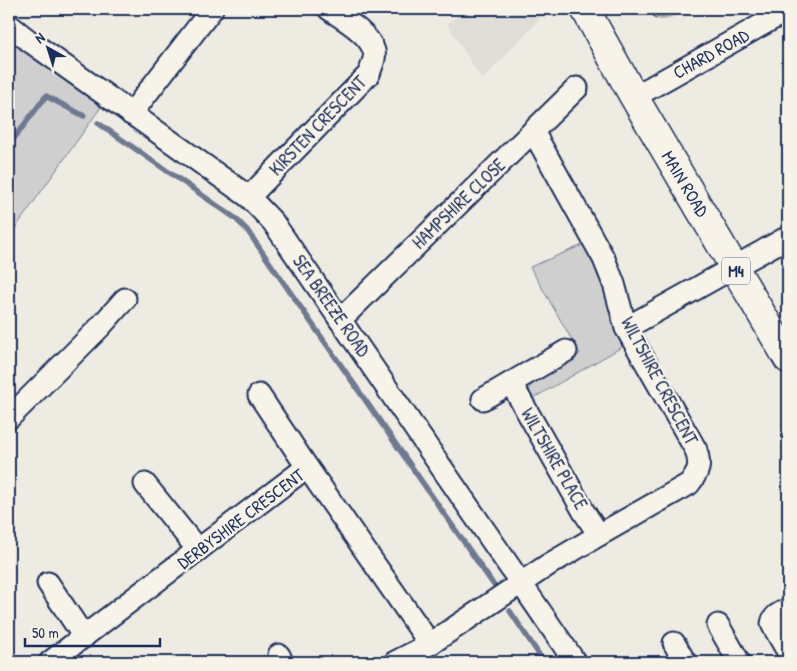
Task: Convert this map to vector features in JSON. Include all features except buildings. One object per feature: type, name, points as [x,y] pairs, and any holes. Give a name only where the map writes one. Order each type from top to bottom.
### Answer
[{"type":"main road","name":"MAIN ROAD","points":[[585,9],[634,97],[788,359]]},
{"type":"street","points":[[131,114],[212,9]]},
{"type":"street","name":"KIRSTEN CRESCENT","points":[[248,197],[368,74],[374,52],[368,39],[329,9]]},
{"type":"street","name":"CHARD ROAD","points":[[634,97],[788,10]]},
{"type":"street","name":"SEA BREEZE ROAD","points":[[9,25],[248,197],[273,222],[575,662]]},
{"type":"street","name":"HAMPSHIRE CLOSE","points":[[340,320],[577,88]]},
{"type":"street","name":"WILTSHIRE CRESCENT","points":[[395,662],[430,644],[548,565],[689,484],[696,475],[698,468],[699,462],[696,450],[626,328],[614,284],[604,259],[533,131]]},
{"type":"street","points":[[626,328],[788,237]]},
{"type":"street","points":[[9,418],[100,327],[125,299]]},
{"type":"street","points":[[483,399],[566,351]]},
{"type":"street","name":"WILTSHIRE PLACE","points":[[511,383],[599,535]]},
{"type":"street","points":[[259,395],[307,467]]},
{"type":"street","name":"DERBYSHIRE CRESCENT","points":[[50,662],[307,467],[430,644]]},
{"type":"street","points":[[145,484],[198,550]]},
{"type":"street","points":[[48,583],[84,637]]},
{"type":"street","points":[[788,609],[776,615],[772,620],[772,624],[788,652]]},
{"type":"street","points":[[718,625],[739,662]]},
{"type":"street","points":[[674,643],[685,662]]},
{"type":"shaded area","points":[[467,9],[549,9],[482,80],[447,23]]},
{"type":"shaded area","points":[[9,36],[101,107],[9,237]]},
{"type":"shaded area","points":[[585,244],[600,271],[622,347],[530,400],[530,387],[536,378],[580,354],[530,267]]},
{"type":"waterway","points":[[9,145],[46,96],[84,116]]},
{"type":"waterway","points":[[98,123],[235,218],[247,230],[493,584]]},
{"type":"waterway","points":[[510,611],[544,662]]}]
